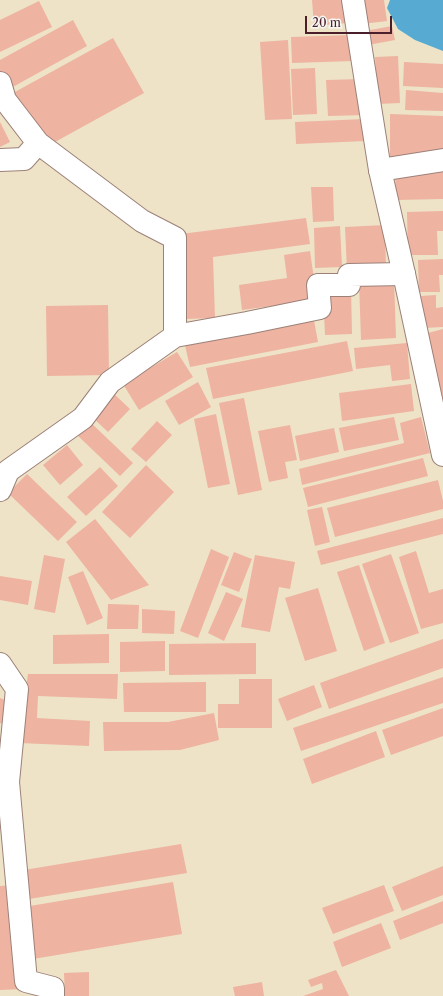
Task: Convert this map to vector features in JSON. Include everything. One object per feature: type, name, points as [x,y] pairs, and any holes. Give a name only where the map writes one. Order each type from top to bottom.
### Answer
[{"type":"street","points":[[353,0],[380,170],[443,455]]},
{"type":"street","points":[[0,83],[5,100],[38,143],[142,221],[175,238],[175,336]]},
{"type":"street","points":[[0,160],[24,159],[38,143]]},
{"type":"street","points":[[380,170],[443,160]]},
{"type":"street","points":[[0,490],[8,471],[83,418],[110,382],[175,336],[320,308],[318,285],[349,285],[349,275],[404,274]]},
{"type":"street","points":[[0,664],[17,688],[8,782],[26,981],[53,988],[53,996]]},
{"type":"water","points":[[390,0],[443,0],[443,51],[415,40],[398,29],[387,8]]},
{"type":"building","points":[[312,0],[344,0],[347,23],[314,26]]},
{"type":"building","points":[[359,0],[384,0],[387,21],[362,24]]},
{"type":"building","points":[[39,1],[52,27],[0,52],[0,20]]},
{"type":"building","points":[[73,20],[87,46],[0,94],[0,60]]},
{"type":"building","points":[[392,26],[395,40],[368,45],[365,31]]},
{"type":"building","points":[[352,35],[353,61],[292,63],[291,37]]},
{"type":"building","points":[[113,38],[144,93],[35,153],[4,98]]},
{"type":"building","points":[[288,40],[292,119],[265,120],[260,42]]},
{"type":"building","points":[[398,56],[400,103],[378,104],[375,57]]},
{"type":"building","points":[[404,62],[443,64],[443,88],[403,86]]},
{"type":"building","points":[[315,68],[317,114],[293,115],[291,69]]},
{"type":"building","points":[[363,79],[365,115],[328,116],[326,80]]},
{"type":"building","points":[[406,90],[443,93],[443,111],[405,110]]},
{"type":"building","points":[[390,114],[443,116],[443,157],[390,163]]},
{"type":"building","points":[[365,119],[366,141],[296,144],[295,122]]},
{"type":"building","points":[[0,122],[10,142],[0,147]]},
{"type":"building","points":[[443,166],[443,199],[396,200],[395,167]]},
{"type":"building","points":[[311,187],[333,187],[334,221],[313,222]]},
{"type":"building","points":[[443,211],[443,231],[437,231],[438,255],[408,255],[407,212]]},
{"type":"building","points":[[306,218],[310,244],[213,257],[215,318],[185,319],[181,234]]},
{"type":"building","points":[[385,225],[386,270],[347,271],[345,227]]},
{"type":"building","points":[[340,226],[342,267],[315,268],[314,228]]},
{"type":"building","points":[[310,251],[317,300],[242,310],[239,285],[287,278],[284,255]]},
{"type":"building","points":[[443,259],[443,275],[439,275],[440,292],[419,292],[418,260]]},
{"type":"building","points":[[394,279],[396,338],[361,340],[359,281]]},
{"type":"building","points":[[351,289],[352,334],[325,335],[323,290]]},
{"type":"building","points":[[436,295],[436,308],[443,307],[443,327],[423,328],[421,296]]},
{"type":"building","points":[[108,305],[109,375],[47,376],[46,306]]},
{"type":"building","points":[[313,315],[318,342],[190,367],[184,341]]},
{"type":"building","points":[[443,329],[443,397],[441,398],[424,334]]},
{"type":"building","points":[[347,341],[353,371],[213,399],[206,368]]},
{"type":"building","points":[[407,343],[410,379],[392,381],[390,365],[356,369],[354,348]]},
{"type":"building","points":[[177,352],[193,377],[139,410],[123,384]]},
{"type":"building","points":[[198,382],[211,407],[179,425],[165,401]]},
{"type":"building","points":[[411,384],[414,411],[342,421],[339,393]]},
{"type":"building","points":[[112,392],[130,409],[108,432],[90,415]]},
{"type":"building","points":[[244,398],[262,490],[238,495],[219,403]]},
{"type":"building","points":[[216,414],[230,484],[208,488],[194,419]]},
{"type":"building","points":[[394,417],[399,440],[344,451],[339,428]]},
{"type":"building","points":[[421,417],[430,453],[302,485],[299,469],[404,443],[400,423]]},
{"type":"building","points":[[88,420],[133,463],[120,476],[75,433]]},
{"type":"building","points":[[157,421],[172,435],[146,462],[131,449]]},
{"type":"building","points":[[290,425],[297,460],[285,462],[288,478],[269,482],[258,431]]},
{"type":"building","points":[[334,428],[339,452],[300,461],[295,436]]},
{"type":"building","points":[[67,445],[83,465],[60,485],[43,465]]},
{"type":"building","points":[[423,458],[428,476],[308,507],[303,488]]},
{"type":"building","points":[[146,465],[174,492],[130,538],[102,512]]},
{"type":"building","points":[[100,467],[118,486],[86,516],[67,497]]},
{"type":"building","points":[[27,474],[77,522],[58,541],[8,493]]},
{"type":"building","points":[[438,480],[443,501],[443,509],[335,537],[327,508]]},
{"type":"building","points":[[322,507],[330,542],[315,546],[307,510]]},
{"type":"building","points":[[443,518],[443,534],[321,565],[317,551]]},
{"type":"building","points":[[95,519],[149,585],[111,600],[66,542]]},
{"type":"building","points":[[211,549],[229,557],[198,638],[180,631]]},
{"type":"building","points":[[416,551],[429,593],[443,589],[443,623],[421,629],[399,557]]},
{"type":"building","points":[[234,552],[252,559],[239,592],[221,585]]},
{"type":"building","points":[[391,554],[419,633],[390,643],[362,564]]},
{"type":"building","points":[[44,555],[65,559],[55,613],[34,609]]},
{"type":"building","points":[[255,555],[295,562],[290,589],[279,587],[270,632],[241,627]]},
{"type":"building","points":[[359,565],[385,643],[364,651],[337,572]]},
{"type":"building","points":[[83,571],[103,618],[87,625],[68,577]]},
{"type":"building","points":[[0,576],[32,581],[28,605],[0,600]]},
{"type":"building","points":[[318,588],[337,651],[305,661],[285,598]]},
{"type":"building","points":[[226,592],[243,599],[224,641],[208,633]]},
{"type":"building","points":[[108,604],[139,605],[138,629],[107,629]]},
{"type":"building","points":[[142,609],[175,611],[174,634],[142,633]]},
{"type":"building","points":[[109,634],[109,663],[53,664],[53,635]]},
{"type":"building","points":[[443,639],[443,668],[329,709],[320,683]]},
{"type":"building","points":[[165,641],[165,671],[120,672],[120,642]]},
{"type":"building","points":[[256,643],[256,674],[169,675],[169,644]]},
{"type":"building","points":[[28,674],[118,674],[117,699],[38,696],[37,718],[90,721],[89,746],[19,743]]},
{"type":"building","points":[[443,677],[443,703],[301,751],[293,728]]},
{"type":"building","points":[[239,679],[272,679],[272,728],[218,728],[218,704],[239,704]]},
{"type":"building","points":[[206,682],[206,712],[124,712],[123,683]]},
{"type":"building","points":[[314,685],[322,707],[287,721],[278,699]]},
{"type":"building","points":[[0,698],[15,704],[6,725],[0,723]]},
{"type":"building","points":[[443,708],[443,736],[391,755],[382,730]]},
{"type":"building","points":[[214,713],[219,740],[180,750],[104,751],[103,722],[168,722]]},
{"type":"building","points":[[376,731],[385,757],[312,784],[303,759]]},
{"type":"building","points":[[181,844],[187,873],[23,900],[18,871]]},
{"type":"building","points":[[443,866],[443,895],[402,911],[392,887]]},
{"type":"building","points":[[173,882],[182,934],[33,959],[24,907]]},
{"type":"building","points":[[15,885],[22,989],[0,990],[0,886]]},
{"type":"building","points":[[384,885],[394,911],[333,934],[322,908]]},
{"type":"building","points":[[443,901],[443,923],[400,940],[393,921]]},
{"type":"building","points":[[381,923],[391,948],[342,967],[333,942]]},
{"type":"building","points":[[336,970],[349,996],[303,996],[323,989],[322,983],[311,987],[308,980]]},
{"type":"building","points":[[89,972],[89,996],[65,996],[64,973]]},
{"type":"building","points":[[262,982],[264,996],[235,996],[233,987]]}]
